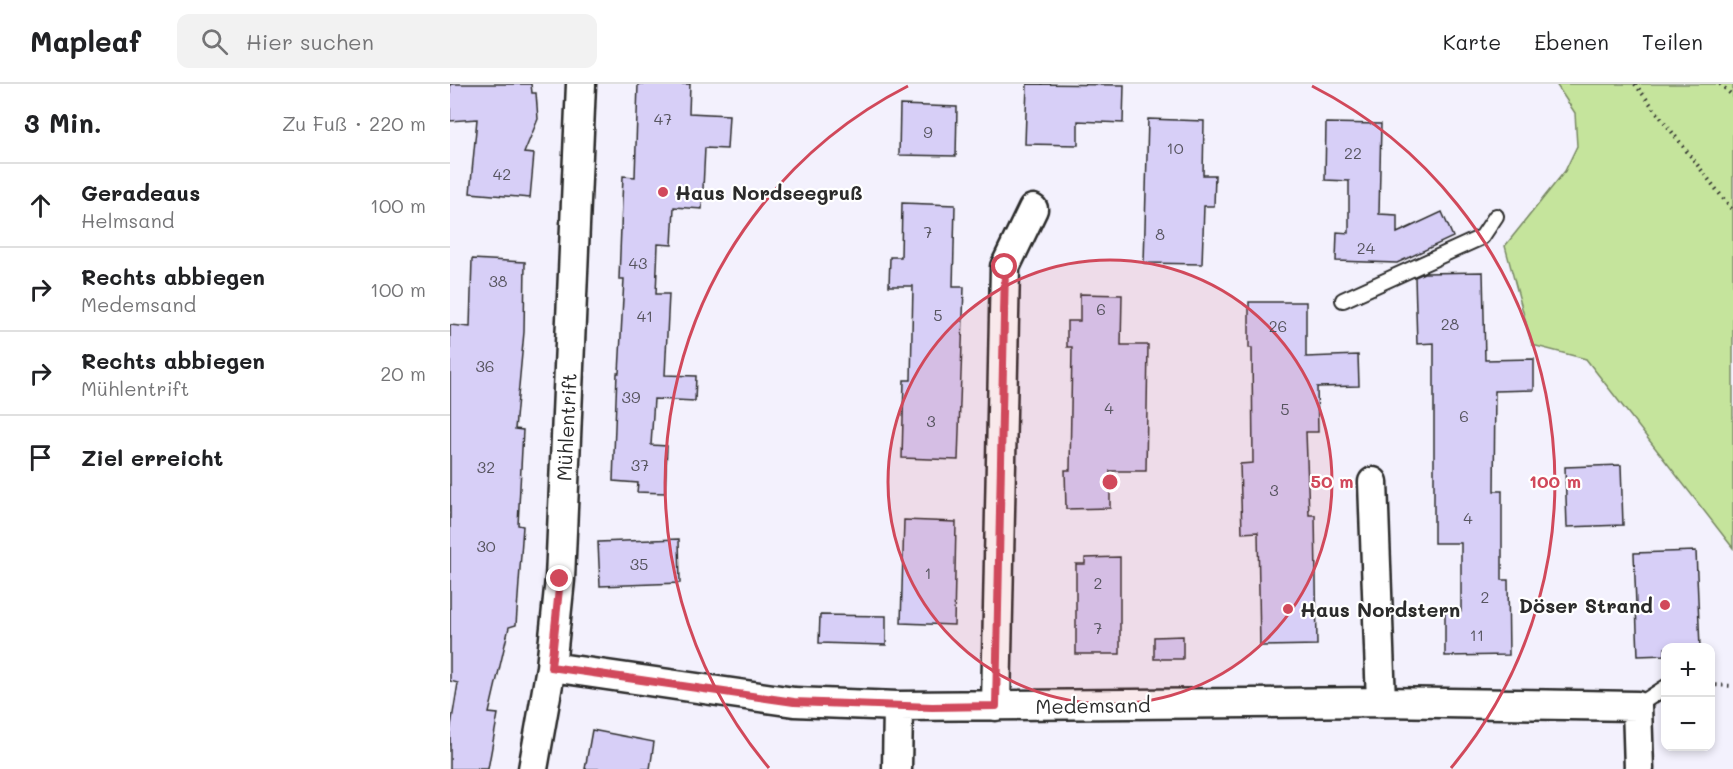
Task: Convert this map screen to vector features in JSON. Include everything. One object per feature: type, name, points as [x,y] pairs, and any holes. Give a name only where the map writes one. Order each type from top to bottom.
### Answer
[{"type":"street","name":"Mühlentrift","points":[[533,769],[551,667],[560,579],[581,84]]},
{"type":"street","points":[[996,706],[1005,267],[1033,208]]},
{"type":"street","points":[[1373,482],[1381,702]]},
{"type":"street","name":"Medemsand","points":[[551,667],[794,702],[898,706],[1381,702],[1637,706]]},
{"type":"street","points":[[897,769],[898,706]]},
{"type":"street","points":[[1637,706],[1639,769]]},
{"type":"lane","points":[[1343,300],[1482,237],[1496,216]]},
{"type":"lane","points":[[1637,706],[1661,690]]},
{"type":"path","points":[[1635,84],[1733,212]]},
{"type":"path","points":[[1720,84],[1733,96]]},
{"type":"path","points":[[1715,685],[1733,686]]},
{"type":"green space","points":[[1556,84],[1733,84],[1733,548],[1586,359],[1532,345],[1505,246],[1565,171],[1577,146],[1575,113]]},
{"type":"building","points":[[450,84],[531,84],[532,93],[536,93],[538,119],[524,153],[534,154],[530,198],[470,193],[477,119],[450,121]]},
{"type":"building","points":[[638,84],[690,84],[689,113],[729,115],[727,149],[705,148],[702,209],[674,207],[672,245],[658,244],[656,294],[669,294],[665,375],[696,376],[695,401],[654,399],[651,445],[667,446],[665,493],[637,492],[638,483],[613,481],[617,373],[619,373],[624,279],[619,279],[623,176],[635,177]]},
{"type":"building","points":[[1027,84],[1124,85],[1123,123],[1078,121],[1078,145],[1025,144]]},
{"type":"building","points":[[900,105],[957,107],[956,156],[899,155]]},
{"type":"building","points":[[1148,119],[1204,121],[1203,175],[1215,175],[1214,206],[1204,206],[1202,264],[1144,263]]},
{"type":"building","points":[[1326,123],[1381,124],[1379,214],[1397,215],[1397,233],[1442,212],[1453,237],[1397,263],[1336,261],[1337,232],[1349,233],[1349,181],[1325,180]]},
{"type":"building","points":[[902,203],[955,205],[953,287],[964,287],[958,460],[902,458],[904,380],[911,380],[913,286],[889,286],[890,257],[901,257]]},
{"type":"building","points":[[472,259],[525,262],[524,332],[515,429],[523,430],[518,525],[523,526],[516,625],[509,627],[489,713],[498,714],[488,769],[450,769],[450,732],[458,683],[450,681],[450,325],[470,327]]},
{"type":"building","points":[[1483,272],[1485,360],[1534,359],[1534,390],[1495,391],[1494,491],[1502,491],[1502,580],[1508,580],[1509,655],[1445,656],[1445,612],[1461,612],[1461,543],[1434,543],[1434,343],[1417,344],[1415,277],[1424,273]]},
{"type":"building","points":[[1080,294],[1122,295],[1121,345],[1148,345],[1146,471],[1110,471],[1110,508],[1066,509],[1065,470],[1070,470],[1072,347],[1067,347],[1067,321],[1080,321]]},
{"type":"building","points":[[1249,302],[1306,302],[1306,357],[1358,355],[1359,386],[1317,387],[1318,432],[1306,432],[1309,515],[1315,515],[1317,645],[1260,646],[1258,532],[1242,533],[1240,464],[1253,463],[1252,348],[1249,348]]},
{"type":"building","points":[[1621,465],[1623,525],[1567,527],[1565,467]]},
{"type":"building","points":[[904,520],[956,522],[954,625],[901,623]]},
{"type":"building","points":[[679,539],[680,583],[600,586],[598,542]]},
{"type":"building","points":[[1696,551],[1700,643],[1661,643],[1661,655],[1638,656],[1634,553]]},
{"type":"building","points":[[1120,557],[1120,654],[1076,654],[1076,564],[1085,564],[1085,558]]},
{"type":"building","points":[[820,615],[886,616],[886,645],[819,643]]},
{"type":"building","points":[[1183,636],[1183,659],[1154,659],[1154,637]]},
{"type":"building","points":[[592,730],[654,742],[650,769],[585,769]]},
{"type":"place","name":"Haus Nordseegruß","points":[[663,192]]},
{"type":"place","name":"Döser Strand","points":[[1665,605]]},
{"type":"place","name":"Haus Nordstern","points":[[1288,609]]},
{"type":"route","points":[[560,579],[551,667],[794,702],[932,707],[996,706],[1005,267]]}]
